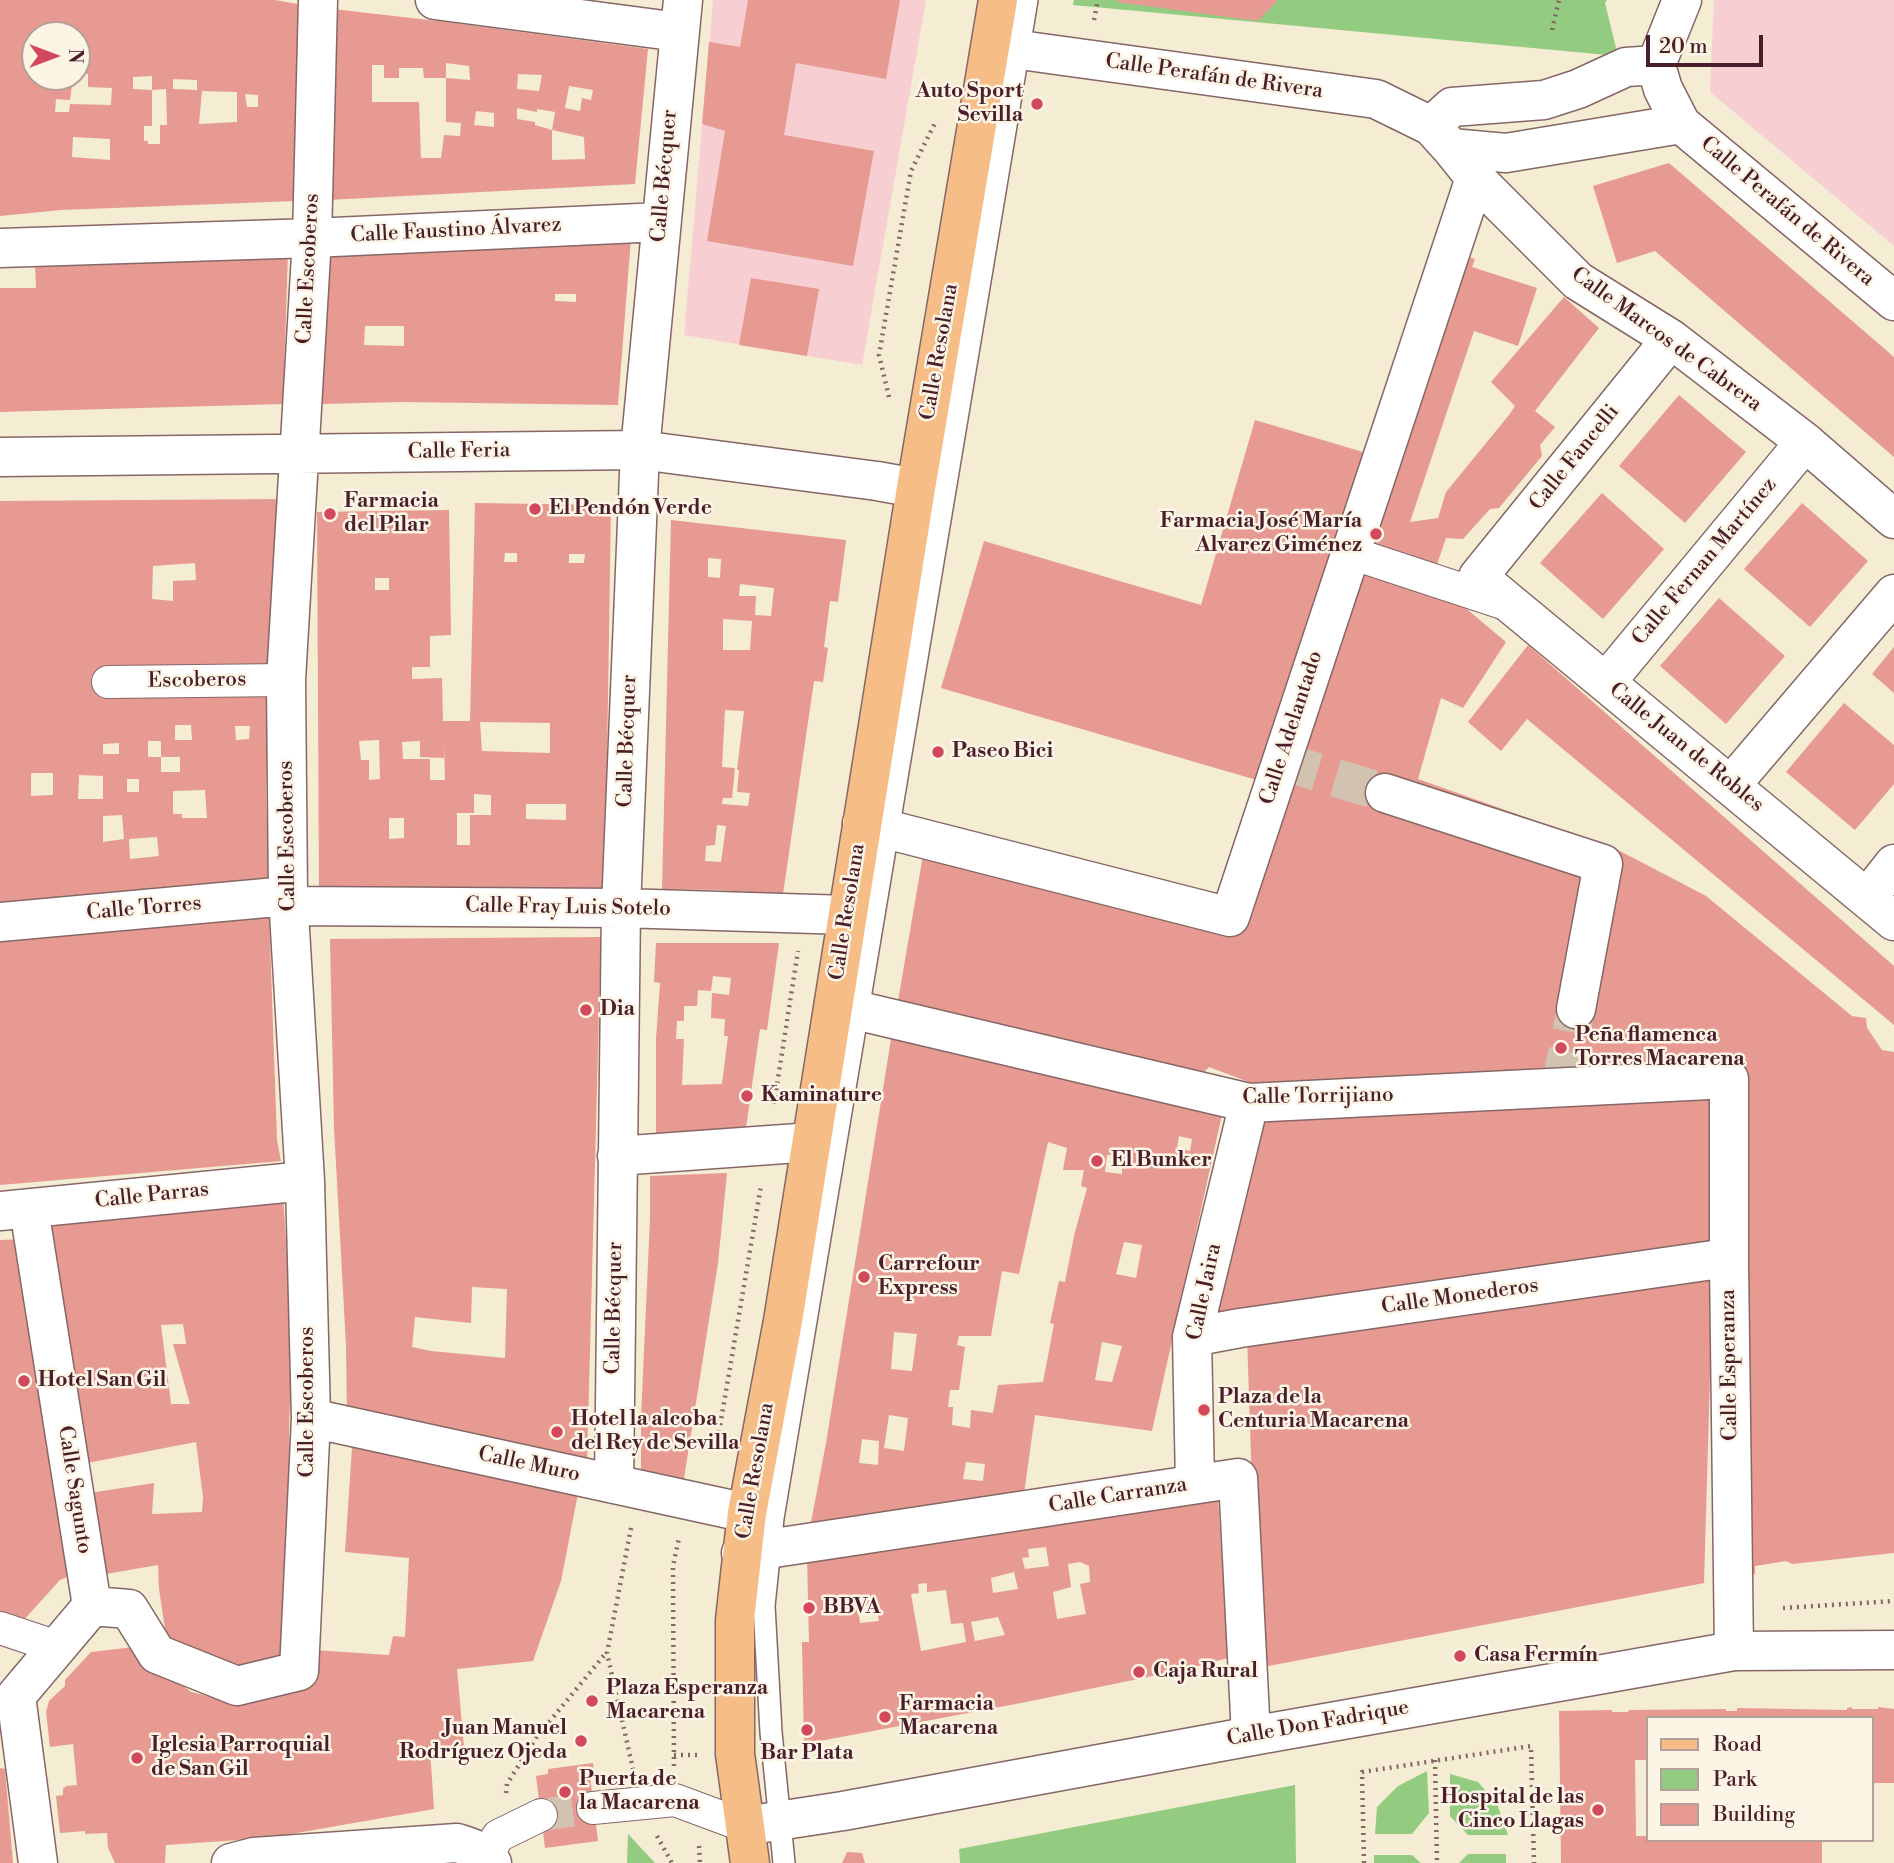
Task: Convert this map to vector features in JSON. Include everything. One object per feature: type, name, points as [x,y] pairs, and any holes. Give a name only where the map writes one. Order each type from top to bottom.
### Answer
[{"type":"main road","name":"Calle Resolana","points":[[758,1837],[735,1754],[736,1620],[756,1551],[747,1513],[783,1321],[812,1142],[846,1008],[847,915],[875,827],[916,488],[1004,48],[998,0]]},
{"type":"street","name":"Calle Escoberos","points":[[92,1606],[129,1609],[157,1654],[237,1685],[299,1671],[311,1418],[305,1181],[288,901],[286,680],[312,238],[317,0]]},
{"type":"street","points":[[435,0],[681,16]]},
{"type":"street","points":[[1441,137],[1452,107],[1544,100],[1578,89],[1626,67],[1656,65],[1682,0]]},
{"type":"street","name":"Calle Bécquer","points":[[626,1487],[617,1156],[621,908],[640,450],[681,16]]},
{"type":"street","name":"Calle Perafán de Rivera","points":[[1004,48],[1376,99],[1441,137],[1506,153],[1681,124]]},
{"type":"street","name":"Calle Perafán de Rivera","points":[[1656,65],[1663,89],[1681,124],[1894,300]]},
{"type":"street","name":"Calle Marcos de Cabrera","points":[[1441,137],[1475,178],[1578,281],[1671,340],[1805,442],[1894,519]]},
{"type":"street","name":"Calle Adelantado","points":[[875,827],[1230,918],[1475,178]]},
{"type":"street","name":"Calle Faustino Álvarez","points":[[0,248],[312,238],[661,222]]},
{"type":"street","name":"Calle Fancelli","points":[[1478,577],[1671,340]]},
{"type":"street","name":"Calle Fernan Martínez","points":[[1606,682],[1805,442]]},
{"type":"street","name":"Calle Feria","points":[[0,457],[640,450],[916,488]]},
{"type":"street","points":[[1351,553],[1514,607]]},
{"type":"street","name":"Calle Juan de Robles","points":[[1478,577],[1881,909]]},
{"type":"street","points":[[1731,785],[1894,594]]},
{"type":"street","name":"Escoberos","points":[[108,682],[286,680]]},
{"type":"street","points":[[1385,793],[1603,864],[1576,1009]]},
{"type":"street","points":[[1881,909],[1894,864]]},
{"type":"street","name":"Calle Fray Luis Sotelo","points":[[288,901],[847,915]]},
{"type":"street","name":"Calle Torres","points":[[0,922],[288,901]]},
{"type":"street","name":"Calle Torrijiano","points":[[846,1008],[1249,1103],[1729,1079]]},
{"type":"street","name":"Calle Esperanza","points":[[1729,1079],[1734,1651]]},
{"type":"street","name":"Calle Jaira","points":[[1195,1485],[1192,1337],[1249,1103]]},
{"type":"street","points":[[617,1156],[812,1142]]},
{"type":"street","name":"Calle Parras","points":[[14,1210],[305,1181]]},
{"type":"street","name":"Calle Sagunto","points":[[14,1210],[92,1606]]},
{"type":"street","name":"Calle Monederos","points":[[1192,1337],[1713,1261],[1729,1263]]},
{"type":"street","name":"Calle Muro","points":[[311,1418],[747,1513]]},
{"type":"street","name":"Calle Carranza","points":[[756,1551],[1238,1478],[1251,1736]]},
{"type":"street","points":[[38,1863],[16,1696],[92,1606]]},
{"type":"street","points":[[0,1628],[57,1647]]},
{"type":"street","name":"Calle Don Fadrique","points":[[758,1837],[843,1811],[1734,1651],[1894,1650]]},
{"type":"street","points":[[593,1808],[675,1800],[758,1837]]},
{"type":"street","points":[[246,1861],[457,1843],[493,1852],[541,1815]]},
{"type":"lane","name":"Calle Resolana","points":[[756,1551],[774,1518],[846,1008],[1004,48],[1027,0]]},
{"type":"lane","points":[[758,1837],[784,1863]]},
{"type":"path","points":[[1552,30],[1559,0]]},
{"type":"path","points":[[891,403],[879,355],[911,171],[939,114]]},
{"type":"path","points":[[773,1107],[799,947]]},
{"type":"path","points":[[717,1444],[762,1179]]},
{"type":"path","points":[[626,1487],[607,1653],[640,1804],[672,1863]]},
{"type":"path","points":[[680,1535],[673,1566],[675,1800],[699,1846],[700,1863]]},
{"type":"path","points":[[1772,1609],[1894,1601]]},
{"type":"path","points":[[493,1852],[507,1784],[536,1738],[607,1653]]},
{"type":"path","points":[[1364,1863],[1363,1772],[1531,1746],[1534,1863]]},
{"type":"path","points":[[674,1755],[703,1754]]},
{"type":"path","points":[[1435,1760],[1437,1863]]},
{"type":"shaded area","points":[[713,0],[926,0],[862,365],[684,335]]},
{"type":"shaded area","points":[[1714,0],[1894,0],[1894,246],[1710,92]]},
{"type":"green space","points":[[1074,0],[1607,0],[1605,3],[1618,56],[1073,5]]},
{"type":"green space","points":[[1427,1771],[1429,1813],[1412,1834],[1375,1834],[1377,1807],[1398,1786]]},
{"type":"green space","points":[[1450,1774],[1478,1782],[1497,1804],[1508,1835],[1468,1835],[1450,1816]]},
{"type":"green space","points":[[1295,1785],[1296,1863],[960,1863],[959,1849]]},
{"type":"green space","points":[[628,1834],[655,1863],[627,1863]]},
{"type":"green space","points":[[1468,1854],[1506,1854],[1506,1863],[1459,1863]]},
{"type":"green space","points":[[1374,1855],[1412,1855],[1421,1863],[1374,1863]]},
{"type":"building","points":[[0,0],[275,0],[298,4],[296,201],[61,210],[0,216]],"holes":[[[152,76],[152,90],[133,89],[133,77]],[[173,79],[197,80],[197,90],[173,89]],[[166,89],[167,125],[160,125],[160,144],[148,144],[148,141],[144,141],[144,126],[152,126],[152,90]],[[202,91],[237,92],[237,122],[199,124]],[[245,94],[258,95],[258,107],[247,107]],[[73,137],[110,139],[110,160],[72,157]]]},
{"type":"building","points":[[748,0],[900,0],[886,79],[796,63],[784,135],[874,151],[853,266],[707,241],[725,131],[702,124],[709,42],[740,47]]},
{"type":"building","points":[[1278,0],[1258,21],[1117,2]]},
{"type":"building","points":[[333,9],[648,49],[635,184],[328,200]],"holes":[[[446,63],[469,66],[470,80],[446,78]],[[372,65],[384,65],[384,78],[399,78],[399,68],[423,68],[424,78],[446,78],[446,122],[461,123],[460,136],[444,135],[441,158],[421,158],[419,102],[372,102]],[[518,74],[542,75],[539,91],[517,89]],[[569,86],[593,90],[591,100],[582,98],[580,111],[565,108]],[[517,108],[555,112],[552,130],[535,125],[535,122],[517,119]],[[476,111],[494,113],[494,127],[474,125]],[[552,130],[584,137],[585,159],[552,160]]]},
{"type":"building","points":[[1669,163],[1894,357],[1894,457],[1655,251],[1617,263],[1593,186]]},
{"type":"building","points":[[631,238],[618,405],[402,402],[321,404],[324,252]],"holes":[[[555,294],[576,294],[576,302],[555,301]],[[365,326],[404,326],[404,346],[364,345]]]},
{"type":"building","points":[[1451,251],[1475,259],[1472,267],[1537,288],[1518,346],[1474,331],[1410,522],[1438,518],[1446,492],[1509,415],[1515,406],[1491,382],[1564,297],[1599,328],[1535,411],[1555,427],[1540,445],[1542,456],[1499,508],[1490,509],[1463,539],[1446,538],[1434,573],[1353,546]]},
{"type":"building","points":[[288,253],[283,404],[0,412],[0,288],[36,288],[35,265]]},
{"type":"building","points":[[751,278],[819,289],[807,356],[739,345]]},
{"type":"building","points":[[1679,395],[1746,452],[1685,523],[1619,466]]},
{"type":"building","points":[[1255,420],[1363,452],[1267,783],[941,688],[984,541],[1201,605]]},
{"type":"building","points":[[1602,493],[1664,549],[1603,619],[1540,563]]},
{"type":"building","points":[[281,499],[266,788],[269,884],[0,905],[0,501]],"holes":[[[195,563],[196,580],[173,581],[173,601],[152,599],[153,566]],[[175,725],[191,725],[192,740],[175,740]],[[235,726],[250,726],[249,739],[236,740]],[[148,741],[161,741],[161,757],[148,757]],[[119,743],[119,754],[103,754],[103,744]],[[161,757],[180,757],[180,772],[161,772]],[[31,773],[53,773],[53,795],[31,796]],[[79,775],[103,776],[103,799],[78,799]],[[127,779],[139,779],[139,792],[127,792]],[[205,790],[207,818],[182,818],[182,814],[173,814],[173,791]],[[122,815],[124,839],[103,842],[103,816]],[[157,837],[159,856],[130,859],[129,839]]]},
{"type":"building","points":[[475,503],[611,505],[605,891],[319,891],[317,512],[449,510],[451,635],[430,636],[430,667],[412,667],[412,679],[442,678],[443,721],[470,721]],"holes":[[[505,553],[517,553],[517,562],[504,562]],[[569,554],[585,554],[584,563],[569,563]],[[375,578],[389,578],[389,590],[375,590]],[[480,722],[550,723],[550,753],[482,751]],[[379,740],[380,779],[369,780],[369,760],[361,760],[359,741]],[[420,741],[420,757],[444,758],[444,744],[445,780],[430,780],[430,759],[403,759],[402,742]],[[474,794],[491,795],[491,815],[470,815],[470,845],[457,845],[457,813],[474,813]],[[526,804],[566,804],[566,820],[526,819]],[[389,818],[404,818],[404,838],[389,839]]]},
{"type":"building","points":[[1802,503],[1868,561],[1810,627],[1744,569]]},
{"type":"building","points":[[671,520],[846,540],[838,602],[830,601],[823,682],[814,681],[783,894],[662,889]],"holes":[[[708,558],[721,559],[720,578],[708,577]],[[740,584],[774,588],[771,616],[755,615],[756,596],[739,596]],[[723,619],[752,621],[750,650],[723,650]],[[725,710],[744,711],[737,792],[750,793],[748,806],[722,804],[723,798],[732,798],[735,768],[722,767]],[[717,825],[726,826],[721,862],[705,861],[706,846],[715,845]]]},
{"type":"building","points":[[1347,563],[1463,606],[1506,642],[1463,708],[1441,698],[1418,779],[1618,850],[1706,896],[1852,1016],[1866,1018],[1867,1028],[1882,1050],[1894,1052],[1894,1553],[1792,1564],[1786,1561],[1755,1566],[1755,1574],[1733,1576],[1735,1062],[1262,1087],[1209,1067],[1199,1077],[897,1007],[923,855],[1234,924]]},
{"type":"building","points":[[1719,598],[1785,656],[1726,724],[1660,666]]},
{"type":"building","points":[[1528,645],[1894,966],[1894,1025],[1527,719],[1501,751],[1468,722]]},
{"type":"building","points":[[1894,647],[1894,693],[1872,674]]},
{"type":"building","points":[[1844,703],[1894,745],[1894,784],[1855,830],[1786,772]]},
{"type":"building","points":[[269,911],[277,1140],[281,1161],[0,1185],[0,935]]},
{"type":"building","points":[[601,937],[587,1463],[347,1415],[346,1345],[334,1128],[330,939]],"holes":[[[472,1287],[507,1289],[505,1358],[412,1347],[415,1317],[471,1323]]]},
{"type":"building","points":[[656,943],[779,943],[767,1030],[760,1029],[745,1135],[656,1139],[656,1039],[660,983],[654,982]],"holes":[[[713,976],[731,978],[729,995],[712,993],[711,1018],[725,1019],[724,1036],[728,1036],[722,1084],[682,1085],[684,1039],[676,1039],[677,1021],[684,1021],[684,1006],[697,1006],[698,990],[711,991]]]},
{"type":"building","points":[[892,1033],[1223,1110],[1152,1431],[1035,1415],[1023,1501],[809,1533]],"holes":[[[1179,1136],[1192,1139],[1190,1151],[1177,1148]],[[1048,1142],[1067,1148],[1063,1170],[1084,1170],[1081,1186],[1087,1188],[1065,1282],[1059,1281],[1050,1323],[1054,1324],[1043,1382],[998,1385],[993,1413],[971,1410],[970,1428],[952,1425],[953,1407],[948,1407],[950,1390],[959,1390],[965,1347],[957,1345],[959,1336],[991,1336],[1002,1271],[1019,1274]],[[1107,1155],[1122,1155],[1122,1174],[1105,1172]],[[1124,1242],[1142,1245],[1136,1278],[1116,1274]],[[894,1332],[917,1334],[912,1371],[891,1369]],[[1102,1342],[1122,1346],[1112,1382],[1095,1380]],[[889,1415],[908,1418],[904,1451],[884,1448]],[[862,1439],[879,1441],[878,1465],[859,1463]],[[966,1462],[985,1464],[983,1481],[963,1479]]]},
{"type":"building","points":[[1711,1080],[1709,1246],[1213,1321],[1259,1117]]},
{"type":"building","points":[[727,1173],[718,1263],[682,1491],[641,1484],[650,1176]]},
{"type":"building","points":[[283,1193],[292,1337],[289,1433],[294,1654],[242,1667],[167,1642],[158,1565],[106,1574],[90,1493],[154,1483],[152,1514],[202,1512],[203,1497],[196,1442],[87,1463],[83,1424],[46,1219]],"holes":[[[183,1324],[186,1344],[173,1344],[190,1404],[171,1404],[161,1325]]]},
{"type":"building","name":"Hotel San Gil","points":[[24,1239],[81,1571],[60,1580],[21,1623],[0,1623],[0,1240]]},
{"type":"building","points":[[1713,1271],[1704,1583],[1258,1668],[1247,1336]]},
{"type":"building","points":[[353,1433],[580,1483],[561,1581],[533,1661],[457,1669],[464,1747],[430,1749],[434,1809],[268,1838],[166,1845],[165,1863],[115,1863],[108,1848],[107,1833],[60,1833],[56,1796],[63,1795],[66,1786],[77,1785],[73,1744],[50,1747],[46,1712],[49,1701],[65,1686],[65,1680],[91,1652],[134,1647],[191,1692],[220,1699],[313,1650],[389,1655],[393,1636],[405,1637],[409,1558],[345,1552]]},
{"type":"building","points":[[1218,1498],[1228,1658],[1021,1703],[804,1744],[802,1642],[809,1642],[807,1557]],"holes":[[[1046,1547],[1049,1566],[1025,1569],[1022,1558],[1029,1557],[1028,1549]],[[1080,1562],[1089,1566],[1090,1582],[1080,1584],[1086,1614],[1057,1619],[1053,1592],[1071,1587],[1068,1564]],[[1014,1572],[1018,1589],[993,1593],[991,1578]],[[927,1583],[927,1592],[946,1590],[951,1624],[963,1623],[966,1642],[921,1651],[911,1594],[919,1593],[918,1584]],[[876,1605],[879,1621],[860,1623],[858,1606]],[[998,1617],[1005,1635],[975,1641],[971,1622]]]},
{"type":"building","name":"Hospital de las Cinco Llagas","points":[[1894,1709],[1894,1783],[1873,1783],[1873,1716],[1646,1716],[1646,1760],[1635,1760],[1636,1836],[1646,1836],[1646,1842],[1822,1842],[1822,1863],[1561,1863],[1559,1711]]},
{"type":"building","name":"Puerta de la Macarena","points":[[593,1763],[594,1775],[590,1776],[598,1841],[545,1848],[536,1776],[548,1774],[548,1769]]},
{"type":"building","points":[[0,1768],[5,1769],[13,1863],[0,1863]]},
{"type":"building","points":[[847,1852],[862,1853],[865,1863],[842,1863]]},
{"type":"tunnel","points":[[1281,761],[1385,793]]},
{"type":"tunnel","points":[[1560,1088],[1576,1009]]},
{"type":"tunnel","points":[[541,1815],[593,1808]]},
{"type":"place","name":"Auto Sport Sevilla","points":[[1037,104]]},
{"type":"place","name":"El Pendón Verde","points":[[535,509]]},
{"type":"place","name":"Farmacia del Pilar","points":[[330,514]]},
{"type":"place","name":"Farmacia José María Alvarez Giménez","points":[[1376,534]]},
{"type":"place","name":"Paseo Bici","points":[[938,752]]},
{"type":"place","name":"Dia","points":[[586,1010]]},
{"type":"place","name":"Peña flamenca Torres Macarena","points":[[1561,1048]]},
{"type":"place","name":"Kaminature","points":[[747,1096]]},
{"type":"place","name":"El Bunker","points":[[1097,1161]]},
{"type":"place","name":"Carrefour Express","points":[[864,1277]]},
{"type":"place","name":"Hotel San Gil","points":[[24,1381]]},
{"type":"place","name":"Plaza de la Centuria Macarena","points":[[1204,1410]]},
{"type":"place","name":"Hotel la alcoba del Rey de Sevilla","points":[[557,1432]]},
{"type":"place","name":"BBVA","points":[[809,1608]]},
{"type":"place","name":"Casa Fermín","points":[[1460,1656]]},
{"type":"place","name":"Caja Rural","points":[[1139,1672]]},
{"type":"place","name":"Plaza Esperanza Macarena","points":[[592,1701]]},
{"type":"place","name":"Farmacia Macarena","points":[[885,1717]]},
{"type":"place","name":"Bar Plata","points":[[807,1730]]},
{"type":"place","name":"Juan Manuel Rodríguez Ojeda","points":[[581,1741]]},
{"type":"place","name":"Iglesia Parroquial de San Gil","points":[[137,1758]]},
{"type":"place","name":"Puerta de la Macarena","points":[[565,1792]]},
{"type":"place","name":"Hospital de las Cinco Llagas","points":[[1598,1810]]}]
